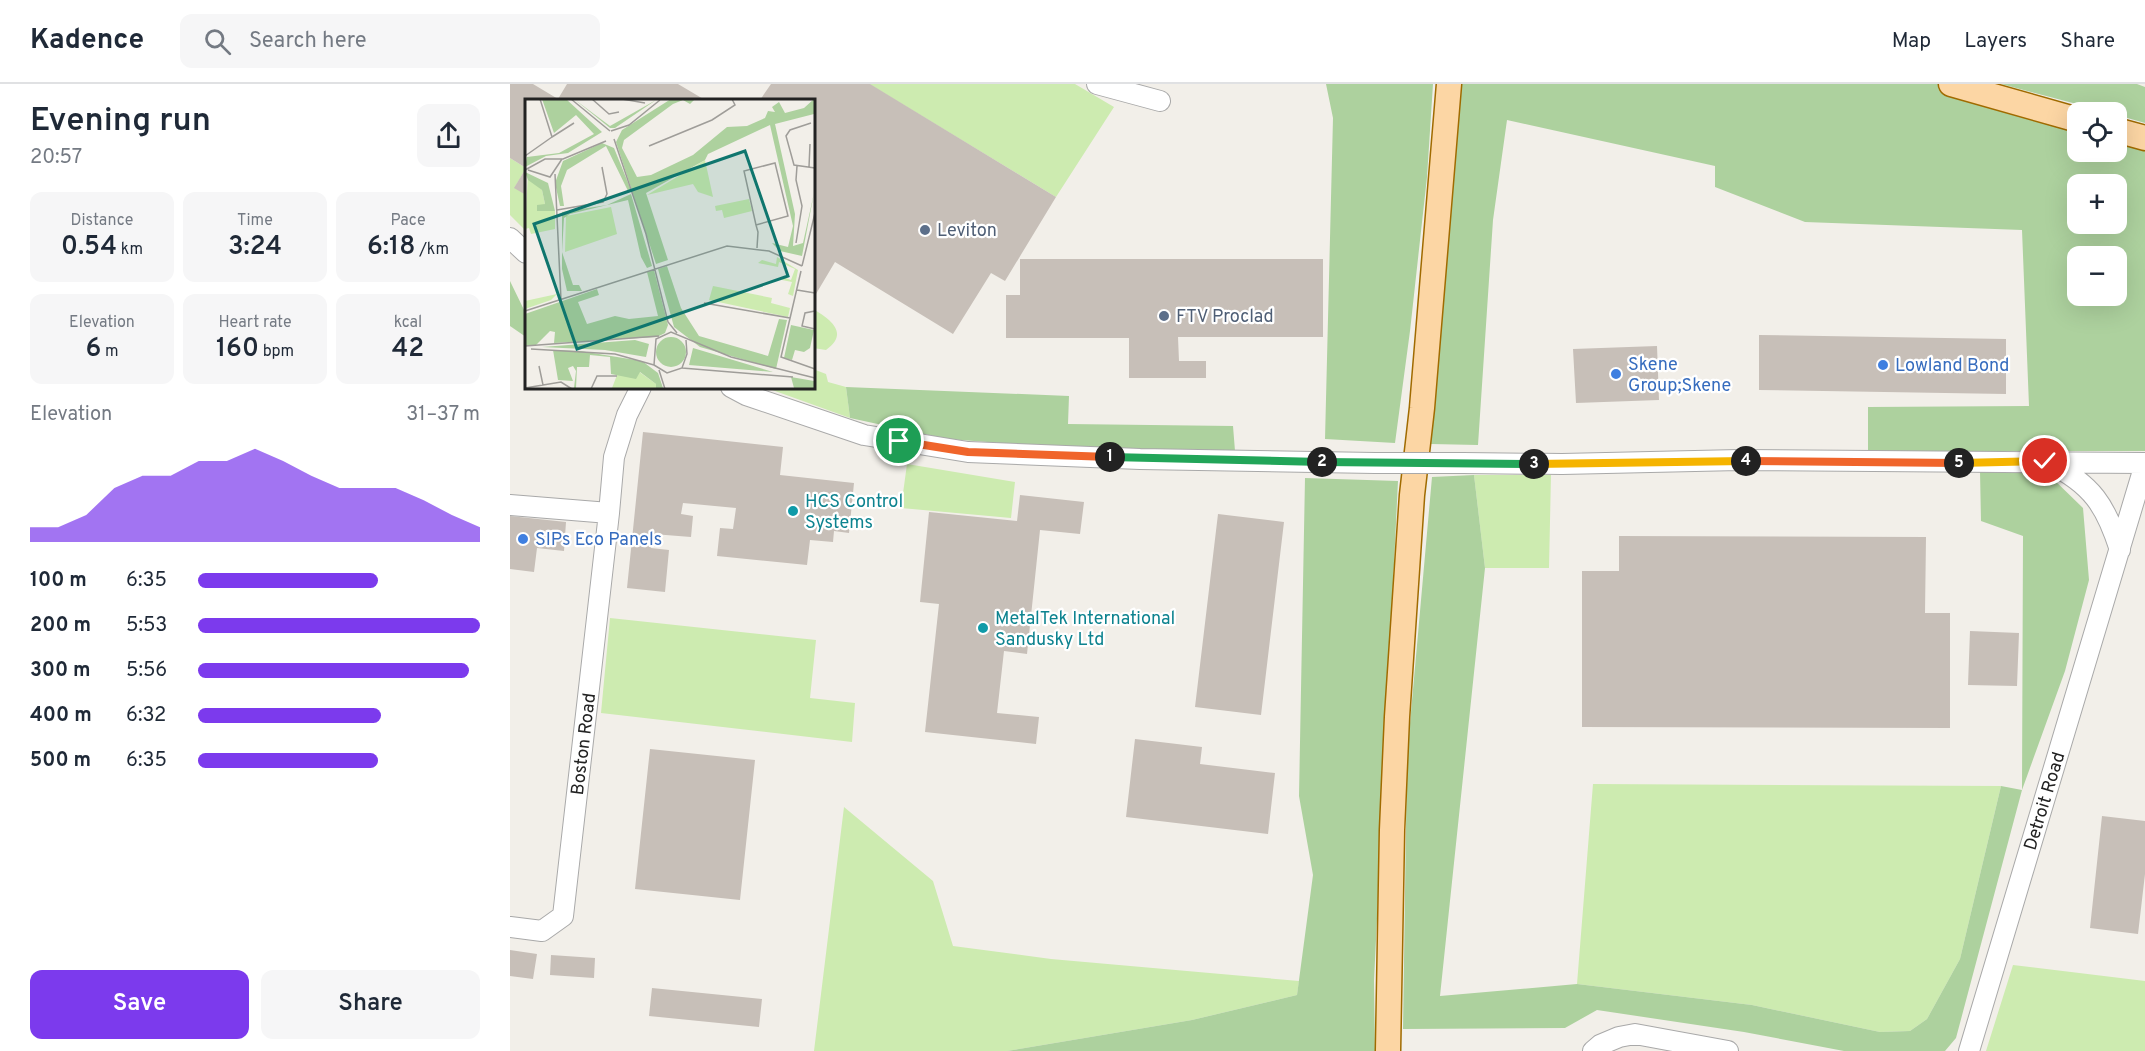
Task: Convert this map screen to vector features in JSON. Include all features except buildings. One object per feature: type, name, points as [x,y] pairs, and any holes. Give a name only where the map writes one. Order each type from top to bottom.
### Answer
[{"type":"main road","points":[[1388,1051],[1392,830],[1397,717],[1413,495],[1449,84]]},
{"type":"main road","points":[[1951,84],[2067,117]]},
{"type":"main road","points":[[2127,133],[2145,138]]},
{"type":"street","points":[[1097,84],[1160,101]]},
{"type":"street","points":[[510,238],[525,252]]},
{"type":"street","name":"Boston Road","points":[[510,927],[542,932],[563,916],[614,457],[627,415],[640,388]]},
{"type":"street","points":[[733,388],[746,395],[864,435],[968,452],[1140,459],[1375,463],[1563,464],[1739,460],[2145,463]]},
{"type":"street","points":[[2045,461],[2076,478],[2095,496],[2122,543]]},
{"type":"street","name":"Detroit Road","points":[[1969,1051],[2145,463]]},
{"type":"street","points":[[510,505],[609,513]]},
{"type":"street","name":"Detroit Road","points":[[2122,543],[2145,506]]},
{"type":"street","points":[[1593,1051],[1600,1045],[1618,1037],[1635,1034],[1728,1051]]},
{"type":"green space","points":[[869,84],[1075,84],[1114,107],[1056,197]]},
{"type":"green space","points":[[1326,84],[1433,84],[1427,177],[1395,443],[1325,439],[1333,118]]},
{"type":"green space","points":[[1458,84],[1951,84],[2067,117],[2067,162],[2127,162],[2127,133],[2145,138],[2145,451],[1868,451],[1868,407],[2029,406],[2022,230],[1805,222],[1715,187],[1715,166],[1507,120],[1493,220],[1478,445],[1431,444],[1433,377]]},
{"type":"green space","points":[[2001,84],[2137,84],[2145,87],[2145,123],[2127,118],[2127,102],[2069,102]]},
{"type":"green space","points":[[510,158],[525,167],[515,187],[525,194],[525,230],[510,215]]},
{"type":"green space","points":[[510,281],[525,312],[525,336],[510,326]]},
{"type":"green space","points":[[814,310],[826,317],[837,332],[833,344],[826,350],[814,348]]},
{"type":"green space","points":[[814,369],[826,374],[828,382],[846,387],[850,418],[767,388],[814,388]]},
{"type":"green space","points":[[846,387],[1069,396],[1068,424],[1233,426],[1235,451],[1070,448],[947,439],[850,418]]},
{"type":"green space","points":[[907,464],[1015,482],[1011,518],[901,508]]},
{"type":"green space","points":[[1980,471],[2046,472],[2083,508],[2089,580],[2065,671],[2022,790],[2023,536],[1981,521]]},
{"type":"green space","points":[[1474,475],[1551,475],[1549,568],[1485,568]]},
{"type":"green space","points":[[1474,475],[1485,568],[1440,996],[1577,984],[1752,1005],[1880,1032],[1910,1031],[1927,1019],[1960,959],[2001,786],[2022,790],[1956,1038],[1945,1051],[1844,1051],[1744,1032],[1597,1010],[1565,1028],[1403,1029],[1407,757],[1432,477]]},
{"type":"green space","points":[[1305,478],[1398,481],[1374,981],[1375,1051],[1007,1051],[1192,1020],[1297,995],[1313,875],[1299,796]]},
{"type":"green space","points":[[610,618],[816,640],[810,698],[855,703],[852,742],[601,713]]},
{"type":"green space","points":[[1593,784],[2001,786],[1960,959],[1927,1019],[1910,1031],[1880,1032],[1752,1005],[1577,984]]},
{"type":"green space","points":[[844,807],[933,881],[953,946],[1051,959],[1299,981],[1297,995],[1192,1020],[1007,1051],[814,1051]]},
{"type":"green space","points":[[2013,965],[2145,981],[2145,1051],[1986,1051]]},
{"type":"place","name":"Leviton","points":[[925,230]]},
{"type":"place","name":"FTV Proclad","points":[[1164,316]]},
{"type":"place","name":"Lowland Bond","points":[[1883,365]]},
{"type":"place","name":"Skene Group;Skene","points":[[1616,374]]},
{"type":"place","name":"HCS Control Systems","points":[[793,511]]},
{"type":"place","name":"SIPs Eco Panels","points":[[523,539]]},
{"type":"place","name":"MetalTek International Sandusky Ltd","points":[[983,628]]},
{"type":"route","points":[[899,441],[968,452],[1140,459],[1563,464],[1739,460],[1964,463],[2045,461]]}]
